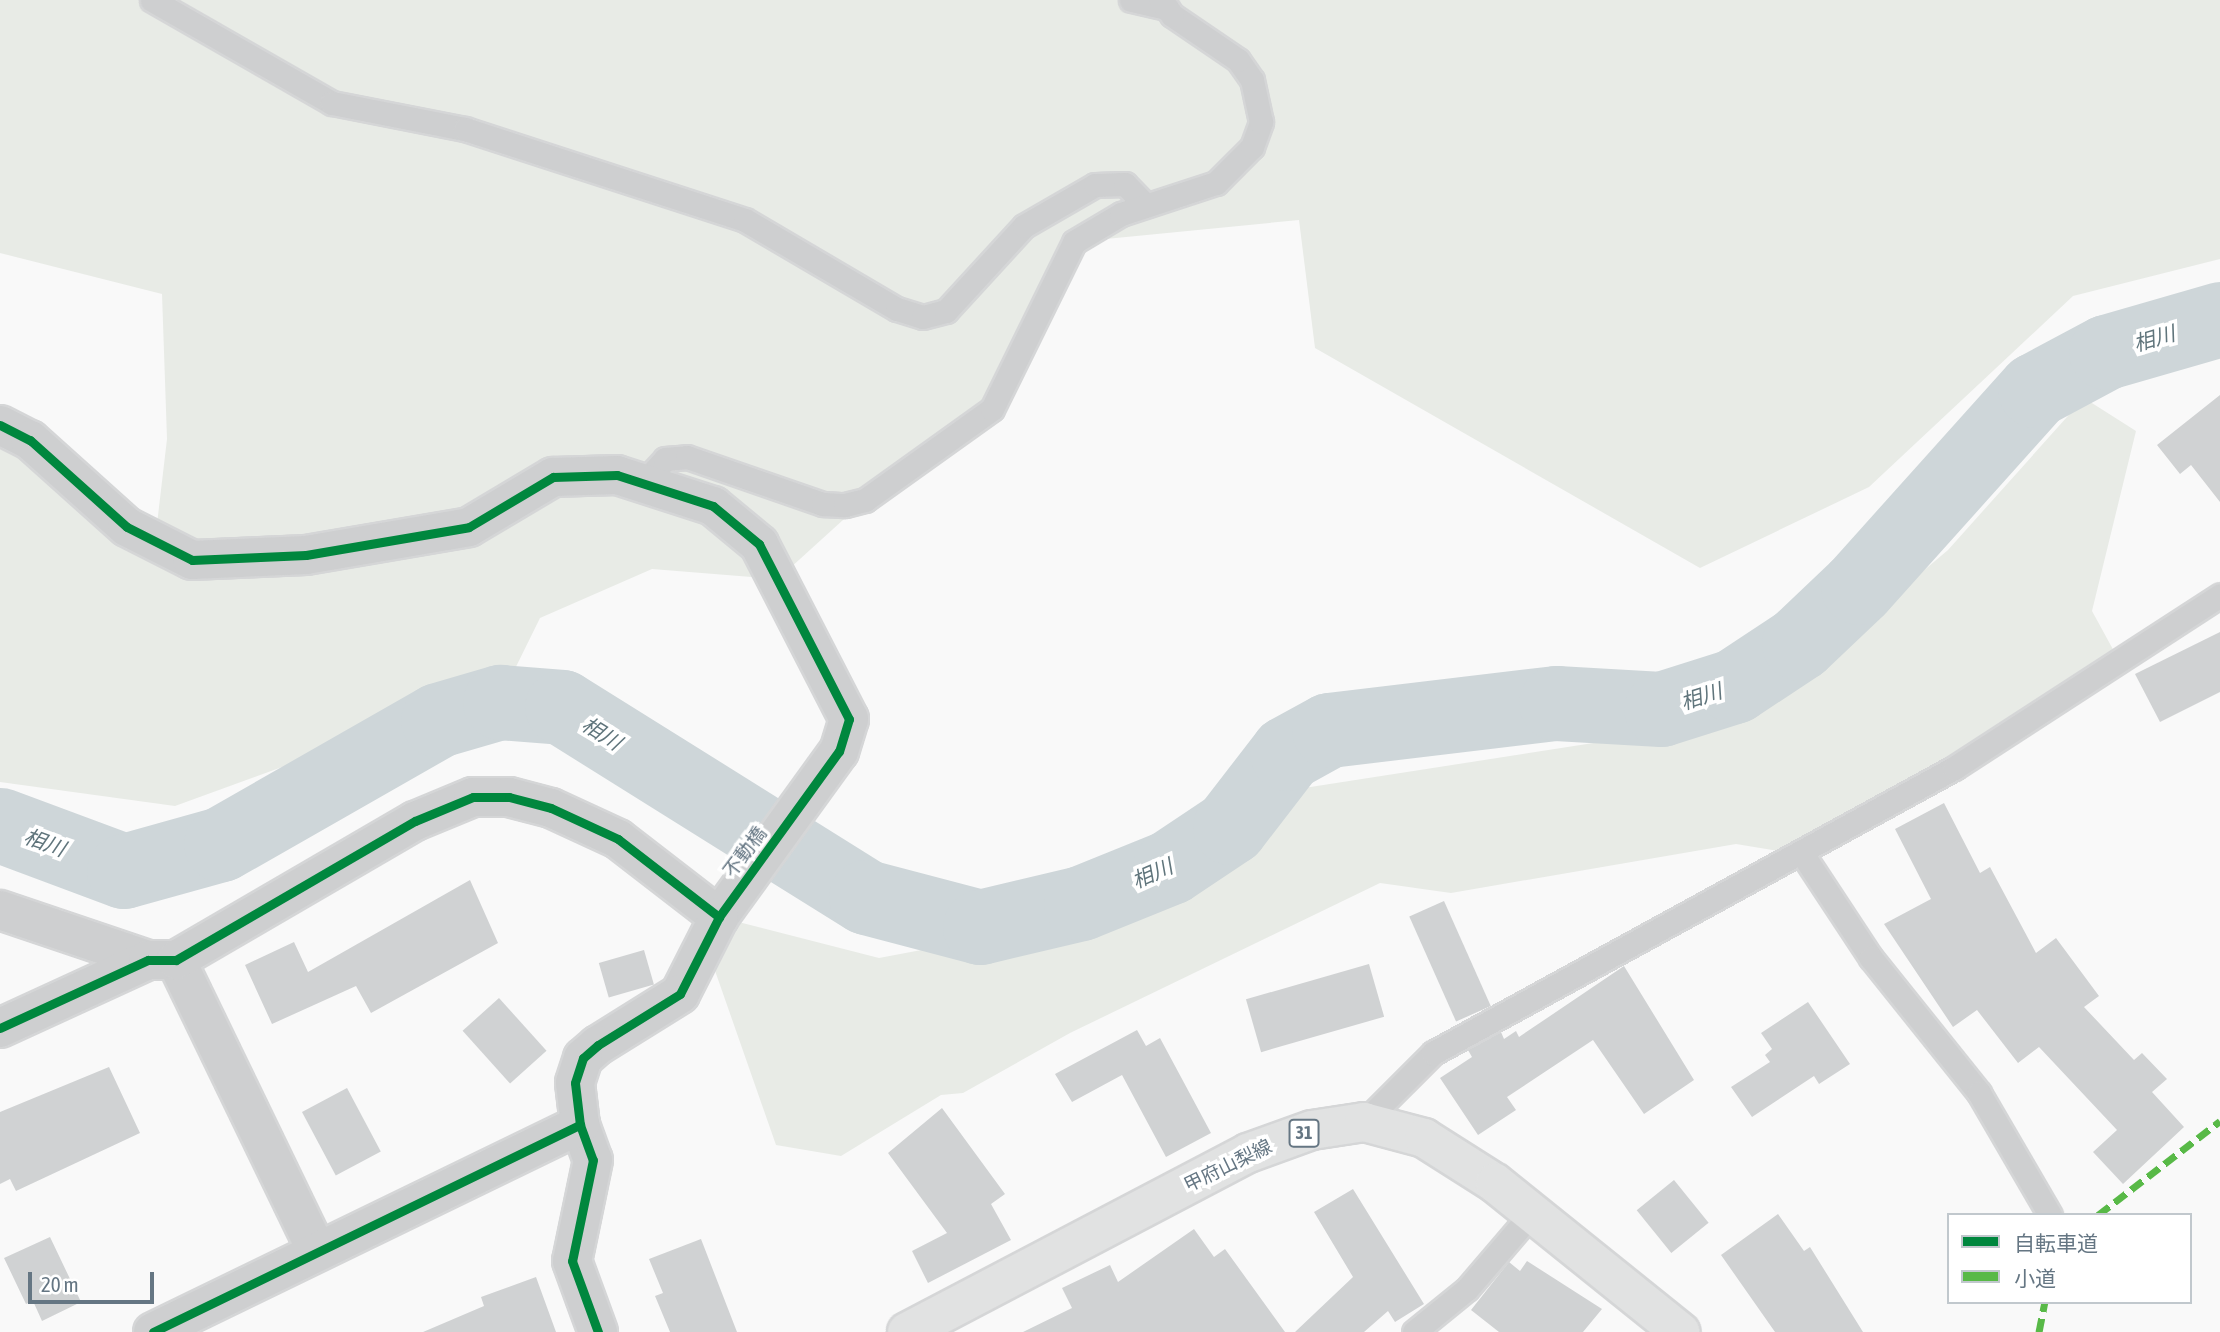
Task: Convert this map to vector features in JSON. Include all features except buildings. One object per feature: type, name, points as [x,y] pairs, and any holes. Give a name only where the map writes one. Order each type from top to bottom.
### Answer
[{"type":"main road","name":"甲府山梨線","points":[[907,1332],[1248,1153],[1312,1130],[1364,1122],[1424,1138],[1532,1213],[1680,1332]]},
{"type":"street","name":"不動橋","points":[[0,425],[30,440],[127,527],[192,560],[306,555],[469,527],[553,477],[617,475],[713,506],[759,544],[837,688],[849,719],[839,751],[719,917],[680,994],[583,1058],[575,1083],[580,1125],[593,1160],[592,1183],[572,1261],[598,1332]]},
{"type":"street","points":[[0,1028],[162,960],[415,821],[473,797],[509,797],[551,808],[618,839],[719,917]]},
{"type":"street","points":[[0,910],[162,960],[317,1252]]},
{"type":"street","points":[[153,1332],[580,1125]]},
{"type":"lane","points":[[152,0],[332,103],[465,129],[745,220],[897,309],[923,317],[946,311],[1024,226],[1095,185],[1125,184],[1146,206]]},
{"type":"lane","points":[[642,484],[665,459],[687,457],[823,505],[865,500],[992,409],[1074,242],[1146,206],[1216,183],[1238,166],[1261,122],[1261,101],[1238,60],[1164,4],[1131,0]]},
{"type":"lane","points":[[1364,1122],[1433,1053],[1803,855],[1976,754],[2220,596]]},
{"type":"lane","points":[[1803,855],[1871,958],[1979,1093],[2049,1213]]},
{"type":"lane","points":[[1414,1332],[1467,1289],[1532,1213]]},
{"type":"shaded area","points":[[0,0],[2220,0],[2220,259],[2073,296],[1869,487],[1700,568],[1315,348],[1299,220],[1075,242],[1001,397],[865,500],[778,579],[652,569],[540,618],[507,685],[175,806],[0,782],[0,425],[155,541],[167,439],[162,294],[0,253]]},
{"type":"shaded area","points":[[2084,398],[2136,431],[2092,611],[2121,664],[1803,855],[1736,844],[1451,893],[1380,883],[1070,1033],[963,1093],[941,1095],[841,1156],[776,1145],[706,945],[719,917],[879,958],[1075,921],[1209,858],[1257,809],[1304,788],[1748,719],[1948,550]]},
{"type":"waterway","name":"相川","points":[[0,825],[124,871],[221,844],[438,720],[500,702],[562,707],[866,897],[980,927],[1081,903],[1170,867],[1230,827],[1287,753],[1329,730],[1556,703],[1661,709],[1734,686],[1799,643],[1858,587],[2035,390],[2106,352],[2220,319]]},
{"type":"marked path","points":[[2101,1213],[2220,1121]]},
{"type":"marked path","points":[[2039,1332],[2045,1304]]},
{"type":"cycle path","points":[[0,425],[30,440],[127,527],[192,560],[306,555],[469,527],[553,477],[617,475],[713,506],[759,544],[849,719],[839,751],[719,917]]},
{"type":"cycle path","points":[[0,1028],[148,960],[176,960],[415,821],[473,797],[509,797],[551,808],[618,839],[719,917],[680,994],[598,1045],[583,1058],[575,1083],[580,1125],[593,1160],[572,1261],[598,1332]]},
{"type":"cycle path","points":[[153,1332],[580,1125]]}]
